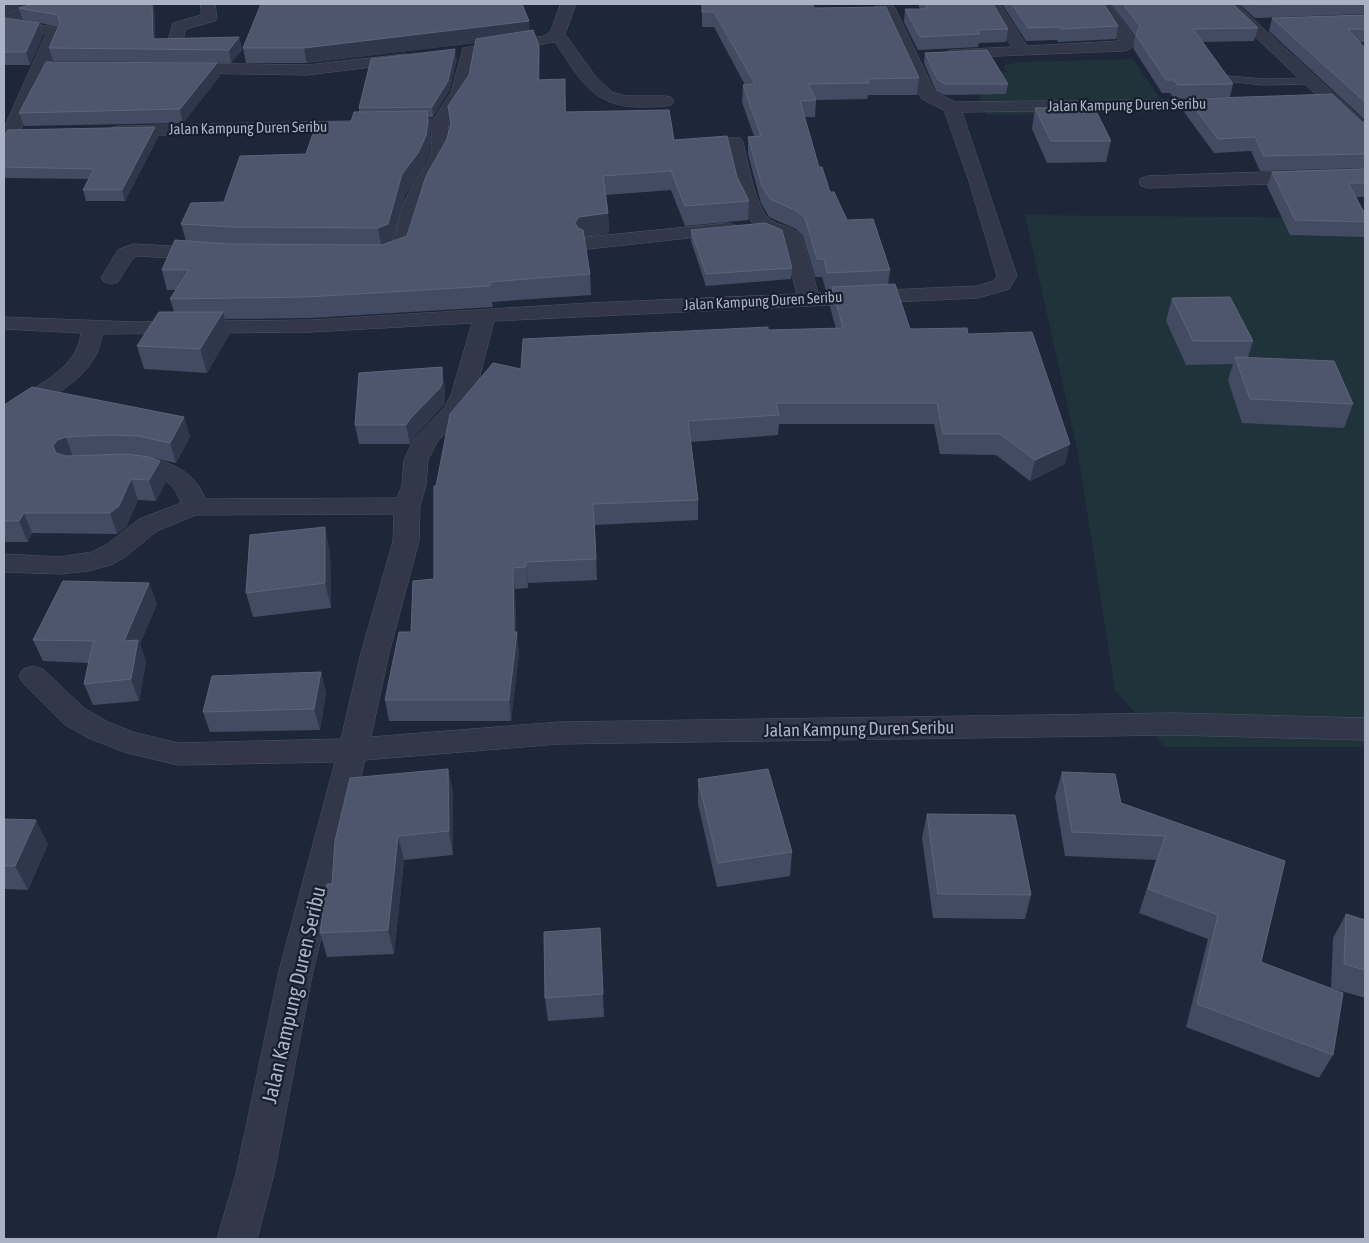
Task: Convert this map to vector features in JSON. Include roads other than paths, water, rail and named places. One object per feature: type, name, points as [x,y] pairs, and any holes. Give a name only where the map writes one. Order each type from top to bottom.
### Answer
[{"type":"street","points":[[30,134],[7,134],[41,68],[54,36],[54,31],[12,26],[6,23],[8,18],[14,13],[27,10],[102,4]]},
{"type":"street","points":[[176,40],[179,26],[209,18],[208,4]]},
{"type":"street","points":[[451,53],[548,40],[557,34],[568,4]]},
{"type":"street","name":"Jalan Kampung Duren Seribu","points":[[882,4],[890,11],[928,95],[952,107],[1237,104]]},
{"type":"street","points":[[993,4],[1022,52]]},
{"type":"street","points":[[910,57],[1124,46],[1128,40],[1102,4]]},
{"type":"street","points":[[1228,4],[1365,131]]},
{"type":"street","points":[[1249,25],[1272,24]]},
{"type":"street","points":[[557,34],[595,86],[604,95],[614,99],[633,101],[665,101]]},
{"type":"street","points":[[357,257],[385,257],[402,250],[417,195],[431,175],[439,157],[442,141],[439,124],[460,92],[469,51]]},
{"type":"street","points":[[166,68],[307,70],[423,56]]},
{"type":"street","points":[[41,68],[60,68]]},
{"type":"street","points":[[1313,101],[1332,101]]},
{"type":"street","name":"Jalan Kampung Duren Seribu","points":[[4,323],[92,328],[194,330],[311,326],[809,298],[978,292],[1002,285],[1007,276],[978,181],[952,107]]},
{"type":"street","name":"Jalan Kampung Duren Seribu","points":[[98,132],[439,124]]},
{"type":"street","points":[[734,142],[741,174],[757,218],[767,226],[792,237],[809,298]]},
{"type":"street","points":[[1148,182],[1365,175]]},
{"type":"street","points":[[588,243],[767,226]]},
{"type":"street","points":[[111,278],[125,254],[134,250],[225,255]]},
{"type":"street","name":"Jalan Kampung Duren Seribu","points":[[237,1239],[255,1174],[296,971],[353,750],[375,653],[406,541],[407,506],[414,485],[416,460],[426,439],[453,412],[463,395],[485,315]]},
{"type":"street","points":[[4,418],[52,386],[77,365],[88,353],[92,328]]},
{"type":"street","points":[[102,467],[147,467],[172,472],[192,494],[195,507]]},
{"type":"street","points":[[4,563],[38,566],[67,564],[114,553],[146,526],[163,516],[195,507],[407,506]]},
{"type":"street","points":[[33,676],[74,716],[98,730],[127,742],[178,754],[353,750]]},
{"type":"street","name":"Jalan Kampung Duren Seribu","points":[[353,750],[559,733],[1174,724],[1365,729]]},
{"type":"lane","points":[[1228,79],[1264,82],[1310,81]]}]
